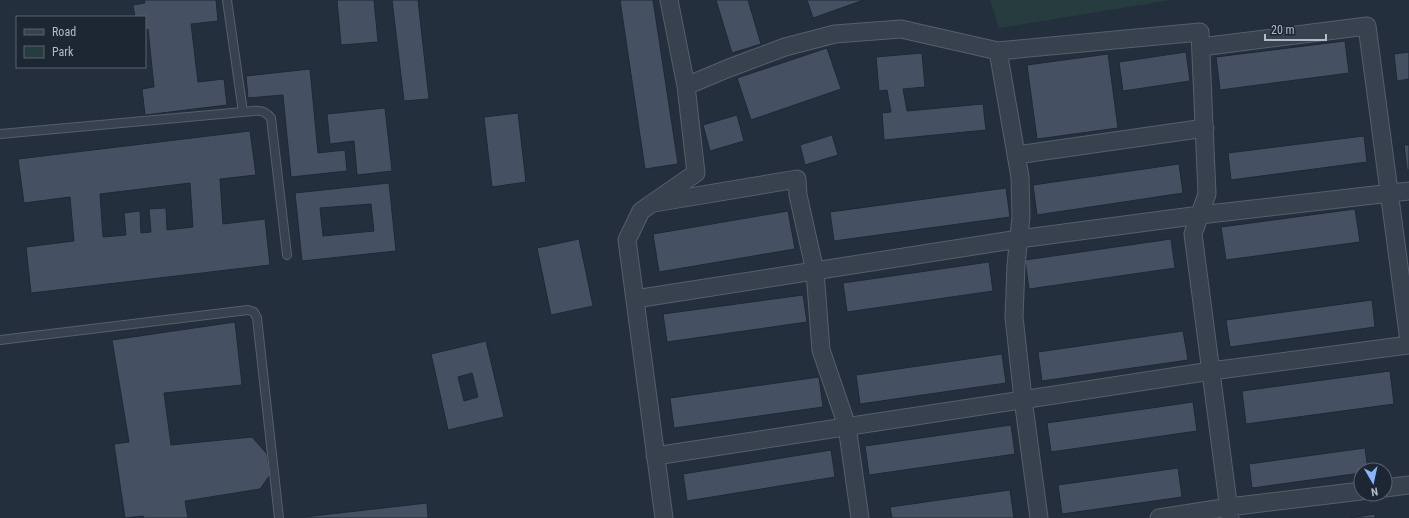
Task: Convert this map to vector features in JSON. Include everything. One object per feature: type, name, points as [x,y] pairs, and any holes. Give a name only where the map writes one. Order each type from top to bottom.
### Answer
[{"type":"street","points":[[664,518],[628,240],[641,211],[649,204],[696,173],[686,86],[669,0]]},
{"type":"street","points":[[1201,47],[1367,26],[1408,321],[1409,342]]},
{"type":"street","points":[[686,86],[785,47],[835,34],[901,29],[998,51],[1200,32],[1207,194],[1193,234],[1229,512]]},
{"type":"street","points":[[998,51],[1020,177],[1021,217],[1016,264],[1014,317],[1039,518]]},
{"type":"street","points":[[1016,155],[1205,128]]},
{"type":"street","points":[[649,204],[797,179],[798,195],[816,271],[821,350],[848,426],[860,518]]},
{"type":"street","points":[[635,300],[1019,239],[1200,214],[1409,191]]},
{"type":"street","points":[[655,456],[1211,371],[1409,345]]},
{"type":"street","points":[[1393,487],[1409,485]]},
{"type":"street","points":[[1159,518],[1229,512],[1353,492]]},
{"type":"lane","points":[[226,0],[243,112]]},
{"type":"lane","points":[[0,134],[259,110],[266,112],[272,118],[287,255]]},
{"type":"lane","points":[[0,340],[248,310],[254,312],[257,318],[279,518]]},
{"type":"green space","points":[[990,0],[1171,0],[999,28]]},
{"type":"building","points":[[144,0],[216,0],[218,21],[191,24],[198,82],[224,79],[227,105],[145,115],[142,89],[154,87],[148,29],[146,30],[146,16],[135,16],[133,5],[145,3]]},
{"type":"building","points":[[337,0],[374,0],[378,42],[341,45]]},
{"type":"building","points":[[392,0],[418,0],[429,99],[404,101]]},
{"type":"building","points":[[620,0],[653,0],[678,164],[645,169]]},
{"type":"building","points":[[716,0],[748,0],[761,44],[732,53]]},
{"type":"building","points":[[807,0],[864,0],[813,18]]},
{"type":"building","points":[[1345,41],[1349,73],[1220,90],[1216,57]]},
{"type":"building","points":[[827,48],[841,89],[751,120],[737,78]]},
{"type":"building","points":[[1186,52],[1190,81],[1123,91],[1119,62]]},
{"type":"building","points":[[1409,52],[1409,79],[1397,81],[1394,54]]},
{"type":"building","points":[[922,53],[925,87],[903,89],[907,111],[983,104],[986,130],[884,140],[882,113],[891,112],[887,90],[879,91],[876,57]]},
{"type":"building","points":[[1108,54],[1118,128],[1037,139],[1027,65]]},
{"type":"building","points":[[310,69],[318,153],[345,150],[347,171],[291,177],[283,95],[248,98],[246,76]]},
{"type":"building","points":[[385,108],[392,171],[357,175],[354,141],[330,144],[327,114]]},
{"type":"building","points":[[518,113],[526,182],[492,187],[484,117]]},
{"type":"building","points":[[737,115],[744,141],[710,151],[703,125]]},
{"type":"building","points":[[250,131],[256,175],[220,179],[223,224],[265,219],[270,265],[31,293],[26,247],[74,241],[70,197],[24,203],[18,159]],"holes":[[[190,183],[193,227],[167,230],[166,208],[149,209],[151,232],[141,233],[140,211],[124,213],[126,235],[103,237],[100,194]]]},
{"type":"building","points":[[832,135],[838,155],[805,165],[800,145]]},
{"type":"building","points":[[1364,136],[1367,162],[1231,180],[1228,153]]},
{"type":"building","points":[[1404,145],[1409,145],[1409,170],[1407,170]]},
{"type":"building","points":[[1179,164],[1183,193],[1037,215],[1033,185]]},
{"type":"building","points":[[389,183],[396,251],[302,261],[295,193]],"holes":[[[371,204],[374,231],[323,236],[320,208]]]},
{"type":"building","points":[[1006,188],[1010,217],[834,241],[830,212]]},
{"type":"building","points":[[1355,209],[1360,242],[1226,260],[1221,227]]},
{"type":"building","points":[[788,211],[795,249],[659,272],[653,234]]},
{"type":"building","points":[[579,239],[593,306],[551,315],[537,248]]},
{"type":"building","points":[[1171,239],[1175,268],[1029,289],[1025,260]]},
{"type":"building","points":[[989,262],[993,291],[847,312],[843,283]]},
{"type":"building","points":[[803,295],[807,322],[667,342],[663,314]]},
{"type":"building","points":[[1372,300],[1375,327],[1230,347],[1226,320]]},
{"type":"building","points":[[235,322],[242,385],[164,393],[171,445],[252,437],[267,454],[270,475],[260,489],[185,501],[188,518],[144,518],[143,516],[125,518],[114,444],[129,442],[112,340]]},
{"type":"building","points":[[1183,331],[1188,360],[1042,381],[1038,352]]},
{"type":"building","points":[[486,341],[504,417],[448,430],[431,354]],"holes":[[[472,373],[478,397],[464,401],[458,377]]]},
{"type":"building","points":[[1002,354],[1006,383],[860,404],[856,375]]},
{"type":"building","points":[[1390,371],[1394,404],[1246,424],[1242,391]]},
{"type":"building","points":[[819,377],[823,407],[674,428],[670,398]]},
{"type":"building","points":[[1193,402],[1197,431],[1051,452],[1047,423]]},
{"type":"building","points":[[1011,425],[1015,454],[869,475],[865,446]]},
{"type":"building","points":[[1365,448],[1367,462],[1353,462],[1353,474],[1252,488],[1249,464]]},
{"type":"building","points":[[831,450],[835,477],[687,501],[683,474]]},
{"type":"building","points":[[1178,468],[1182,497],[1062,514],[1058,485]]},
{"type":"building","points":[[1010,490],[1014,518],[892,518],[890,507]]},
{"type":"building","points":[[427,503],[428,518],[304,518],[304,517]]},
{"type":"building","points":[[1375,514],[1375,518],[1350,518]]}]
